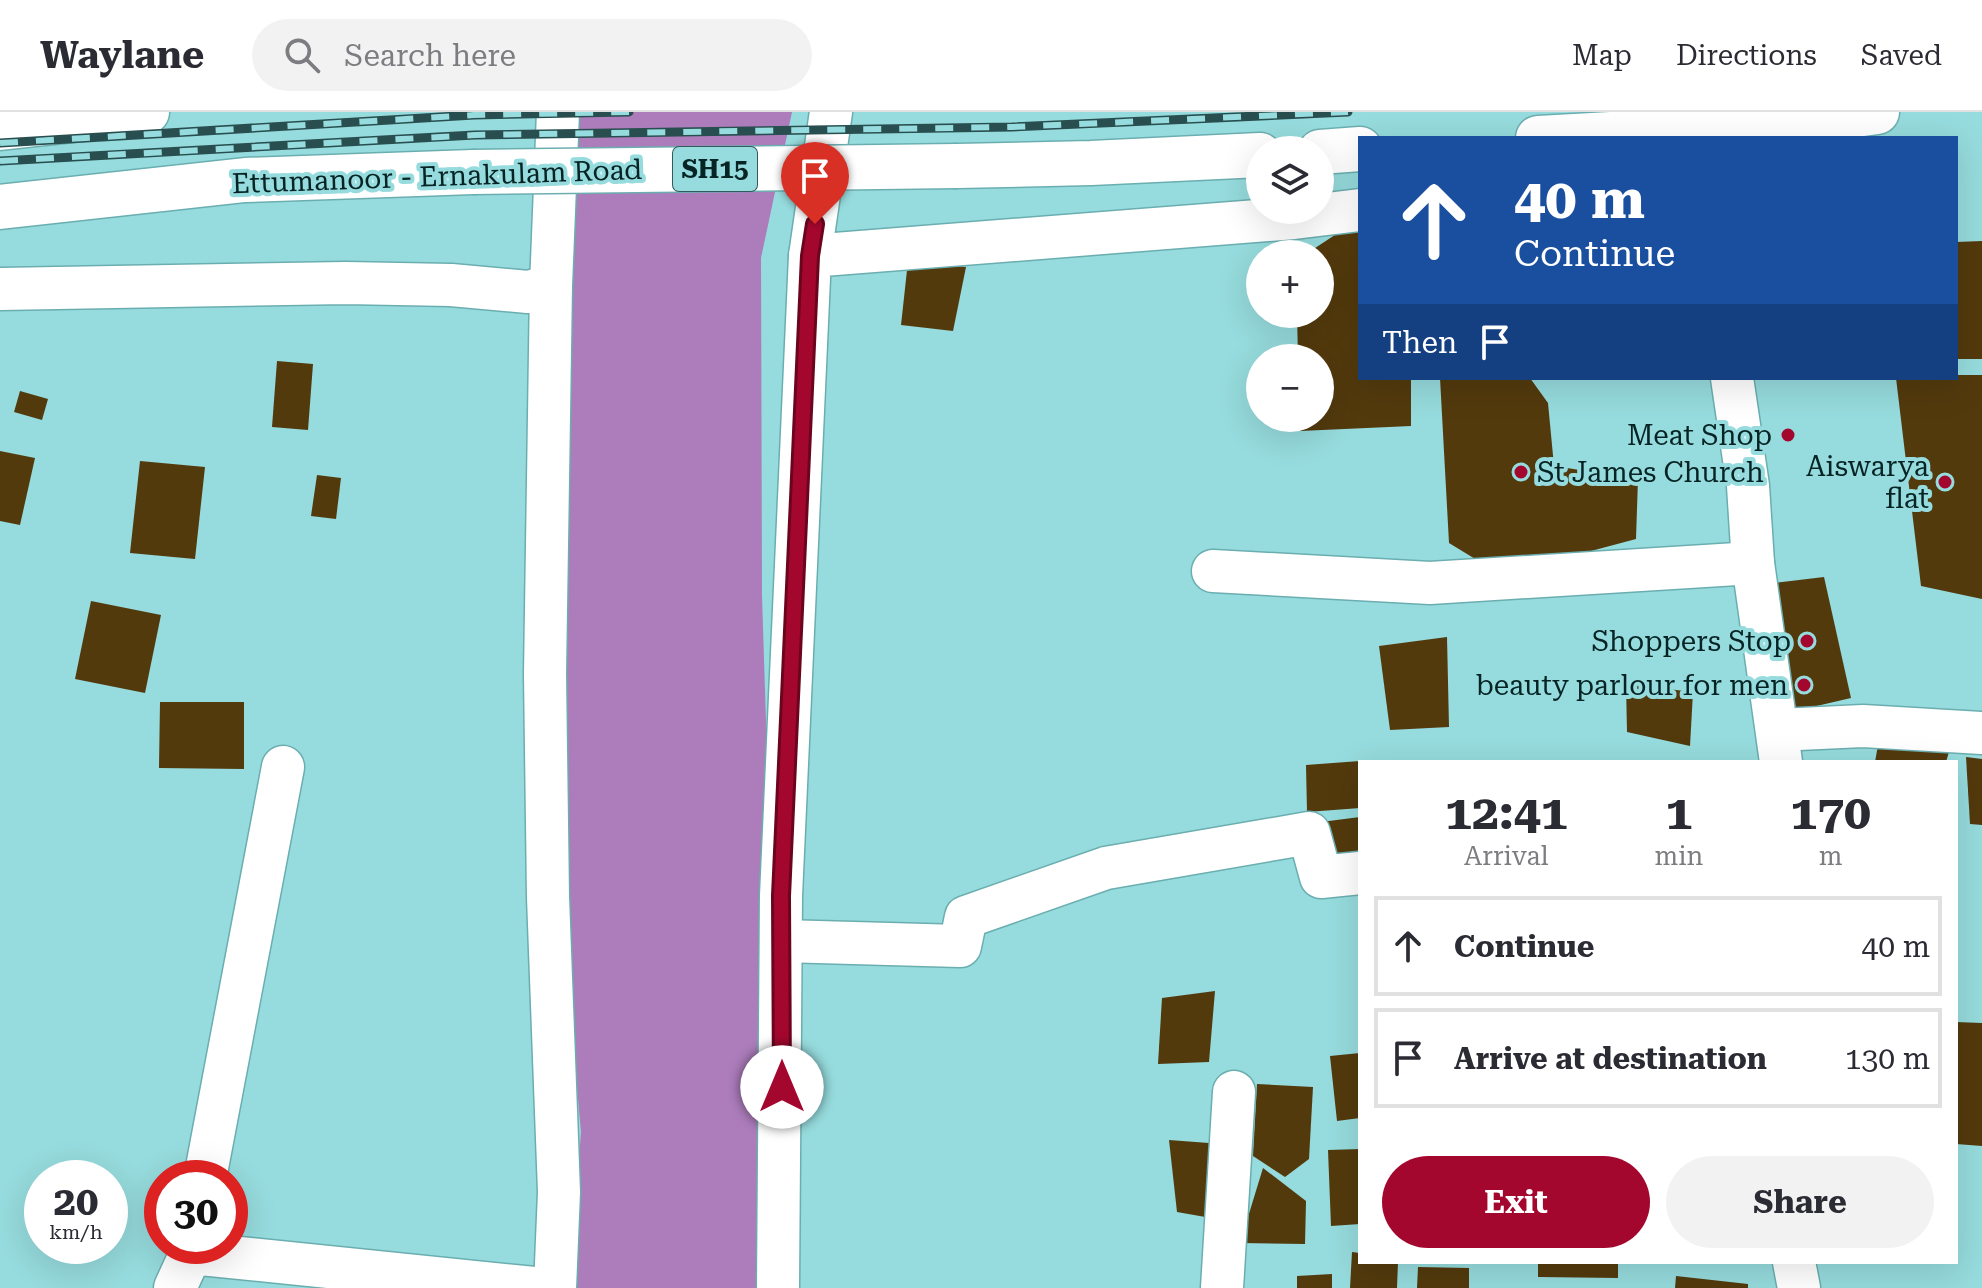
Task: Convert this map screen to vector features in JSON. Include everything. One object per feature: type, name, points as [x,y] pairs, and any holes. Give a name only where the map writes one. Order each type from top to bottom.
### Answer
[{"type":"main road","points":[[0,128],[147,112]]},
{"type":"main road","points":[[1612,136],[1686,134],[1877,112]]},
{"type":"main road","points":[[1334,151],[1358,149]]},
{"type":"main road","name":"Ettumanoor - Ernakulam Road","points":[[0,207],[245,180],[473,172],[1091,163],[1246,156]]},
{"type":"street","points":[[0,114],[29,112]]},
{"type":"street","points":[[555,1288],[559,1177],[548,897],[545,674],[551,286],[558,112]]},
{"type":"street","points":[[778,1288],[781,896],[810,256],[831,112]]},
{"type":"street","points":[[810,256],[1294,218],[1358,210]]},
{"type":"street","points":[[0,289],[346,283],[451,285],[528,292],[551,286]]},
{"type":"street","points":[[1732,380],[1748,486],[1753,563],[1779,746],[1863,726],[1982,733]]},
{"type":"street","points":[[1213,571],[1430,583],[1753,563]]},
{"type":"street","points":[[208,1160],[283,767]]},
{"type":"street","points":[[782,941],[960,946],[966,917],[1106,868],[1309,833],[1341,875]]},
{"type":"street","points":[[1222,1288],[1234,1092]]},
{"type":"street","points":[[213,1264],[534,1288]]},
{"type":"street","points":[[1794,1264],[1799,1288]]},
{"type":"shaded area","points":[[576,112],[792,112],[761,258],[762,596],[772,911],[770,1288],[569,1288],[581,1132],[558,879]]},
{"type":"building","points":[[1347,227],[1358,230],[1358,380],[1411,380],[1411,426],[1334,429],[1334,344],[1298,344],[1297,328],[1334,328],[1334,240],[1327,240]]},
{"type":"building","points":[[1982,241],[1982,359],[1958,359],[1958,242]]},
{"type":"building","points":[[908,261],[966,267],[953,331],[901,325]]},
{"type":"building","points":[[277,361],[313,364],[308,430],[272,427]]},
{"type":"building","name":"Aiswarya flat","points":[[1958,375],[1982,375],[1982,599],[1921,586],[1896,380],[1958,380]]},
{"type":"building","name":"St James Church","points":[[1440,380],[1531,380],[1548,403],[1554,466],[1638,479],[1636,539],[1546,563],[1490,568],[1449,543]]},
{"type":"building","points":[[20,391],[48,399],[42,420],[14,412]]},
{"type":"building","points":[[0,451],[35,458],[20,525],[0,521]]},
{"type":"building","points":[[140,461],[205,467],[195,559],[130,553]]},
{"type":"building","points":[[317,475],[341,478],[336,519],[311,516]]},
{"type":"building","name":"Shoppers Stop","points":[[1824,577],[1851,698],[1782,714],[1773,583]]},
{"type":"building","points":[[91,601],[161,615],[145,693],[75,679]]},
{"type":"building","points":[[1447,637],[1449,727],[1390,730],[1379,646]]},
{"type":"building","points":[[1626,684],[1693,692],[1690,746],[1627,732]]},
{"type":"building","points":[[160,702],[244,702],[244,769],[159,768]]},
{"type":"building","points":[[1881,728],[1953,738],[1947,760],[1875,760]]},
{"type":"building","points":[[1966,757],[1982,759],[1982,825],[1970,824]]},
{"type":"building","points":[[1358,761],[1358,808],[1307,812],[1306,765]]},
{"type":"building","points":[[1358,817],[1358,856],[1328,857],[1321,822]]},
{"type":"building","points":[[1215,991],[1209,1062],[1158,1064],[1162,998]]},
{"type":"building","points":[[1958,1022],[1982,1023],[1982,1146],[1958,1144]]},
{"type":"building","points":[[1358,1053],[1358,1118],[1337,1121],[1330,1056]]},
{"type":"building","points":[[1257,1084],[1313,1087],[1309,1159],[1285,1177],[1253,1156]]},
{"type":"building","points":[[1169,1140],[1222,1144],[1211,1218],[1177,1212]]},
{"type":"building","points":[[1358,1149],[1358,1224],[1331,1226],[1328,1150]]},
{"type":"building","points":[[1263,1168],[1306,1201],[1305,1244],[1240,1243]]},
{"type":"building","points":[[1352,1252],[1358,1253],[1358,1264],[1398,1264],[1397,1288],[1350,1288]]},
{"type":"building","points":[[1538,1264],[1618,1264],[1618,1278],[1538,1277]]},
{"type":"building","points":[[1418,1267],[1469,1268],[1469,1288],[1417,1288]]},
{"type":"building","points":[[1332,1274],[1332,1288],[1297,1288],[1297,1276]]},
{"type":"building","points":[[1676,1276],[1748,1284],[1748,1288],[1675,1288]]},
{"type":"railway","points":[[0,143],[474,115],[629,112]]},
{"type":"railway","points":[[0,161],[475,135],[1012,127],[1348,112]]},
{"type":"place","name":"Meat Shop","points":[[1788,435]]},
{"type":"place","name":"St James Church","points":[[1521,472]]},
{"type":"place","name":"Aiswarya flat","points":[[1945,482]]},
{"type":"place","name":"Shoppers Stop","points":[[1807,641]]},
{"type":"place","name":"beauty parlour for men","points":[[1804,685]]},
{"type":"route","points":[[782,1087],[781,896],[810,256],[815,224]]}]
